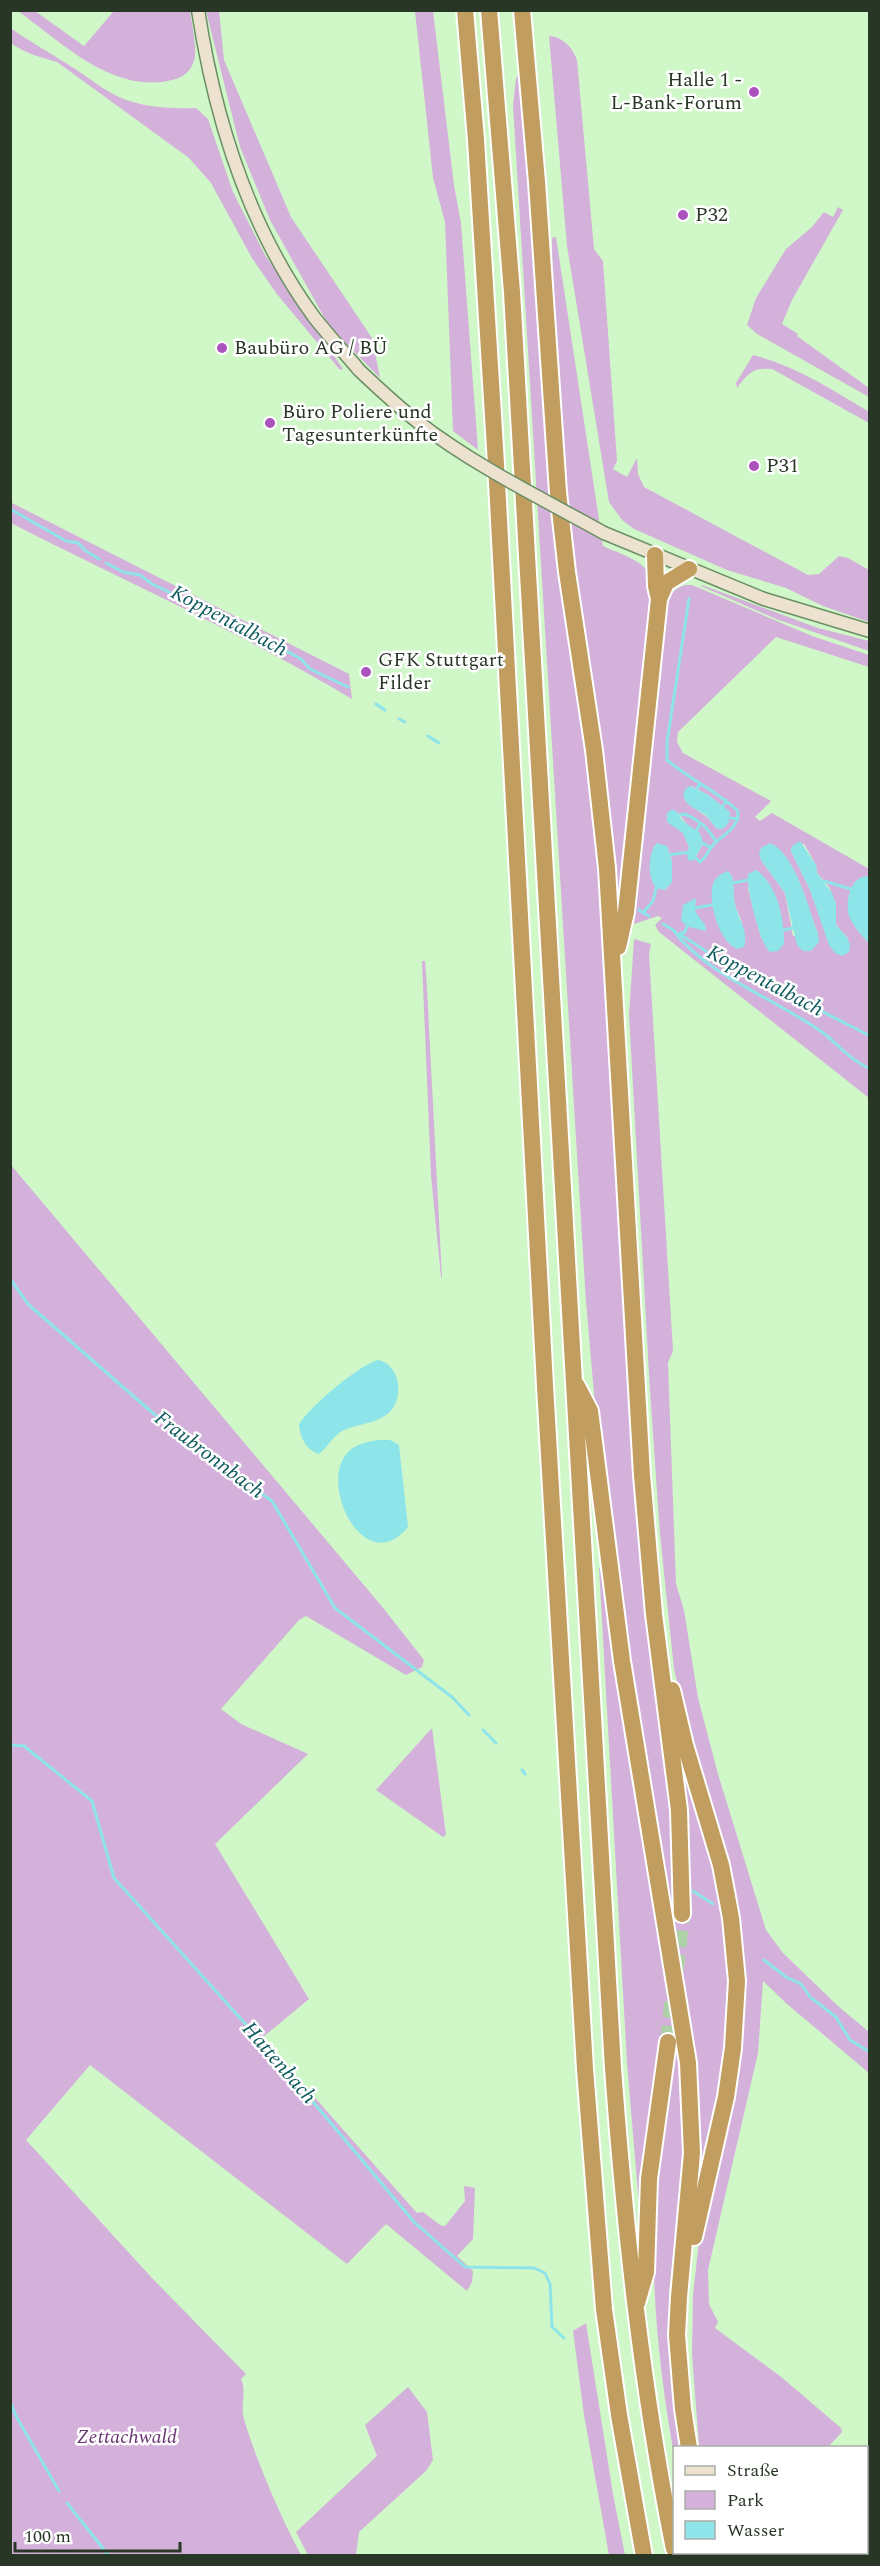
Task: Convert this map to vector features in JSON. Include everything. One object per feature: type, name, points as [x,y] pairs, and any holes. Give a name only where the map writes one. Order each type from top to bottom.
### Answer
[{"type":"highway","points":[[465,10],[496,464],[545,1398],[585,2069],[604,2309],[619,2415],[644,2556]]},
{"type":"highway","points":[[489,10],[512,292],[608,1992],[623,2196],[635,2310],[650,2414],[673,2541]]},
{"type":"highway","points":[[524,15],[558,492],[567,572],[599,788],[613,969],[642,1464],[659,1659],[679,1810],[682,1914]]},
{"type":"highway","points":[[655,555],[656,586],[659,599]]},
{"type":"highway","points":[[613,969],[626,912],[659,599],[666,583],[689,569]]},
{"type":"highway","points":[[574,1381],[590,1412],[622,1661],[688,2063],[692,2153],[681,2261],[677,2335],[682,2400],[689,2446]]},
{"type":"highway","points":[[659,1659],[675,1695],[685,1745],[721,1866],[731,1918],[737,1981],[733,2048],[726,2097],[695,2233],[681,2261]]},
{"type":"highway","points":[[635,2310],[646,2272],[649,2179],[668,2042]]},
{"type":"main road","points":[[198,10],[221,122],[238,174],[256,216],[284,269],[314,317],[359,370],[389,398],[449,444],[503,478],[604,533],[764,599],[870,631]]},
{"type":"green space","points":[[18,11],[35,11],[84,46],[114,11],[190,11],[195,45],[193,64],[183,76],[154,83],[111,74],[91,64]]},
{"type":"green space","points":[[206,11],[219,11],[224,60],[291,217],[372,338],[380,378],[329,326],[270,220],[240,147]]},
{"type":"green space","points":[[415,11],[433,11],[454,185],[461,223],[478,450],[453,431],[445,222],[433,178]]},
{"type":"green space","points":[[10,28],[120,98],[152,106],[196,108],[208,119],[233,192],[265,255],[343,369],[340,370],[276,293],[252,258],[211,183],[189,158],[57,62],[27,52],[11,43]]},
{"type":"green space","points":[[549,36],[558,38],[566,44],[573,51],[577,60],[594,249],[603,261],[617,461],[613,469],[627,477],[637,458],[638,474],[644,487],[808,575],[819,574],[839,556],[848,558],[869,570],[869,622],[823,606],[786,588],[727,570],[634,529],[622,520],[609,502],[567,246]]},
{"type":"green space","points":[[521,68],[557,560],[585,733],[601,880],[643,1583],[671,1822],[672,1899],[680,1910],[692,1915],[688,1827],[678,1750],[698,1807],[714,1865],[730,1955],[730,2010],[725,2058],[699,2178],[697,2178],[700,2128],[691,2022],[621,1612],[600,1462],[586,1302],[513,105],[516,79]]},
{"type":"green space","points":[[838,207],[843,210],[792,300],[782,324],[869,388],[869,397],[757,334],[747,325],[756,298],[786,249],[812,227],[824,212],[833,217]]},
{"type":"green space","points":[[556,237],[603,546],[638,562],[649,572],[652,579],[620,901],[617,900],[607,802],[571,553],[553,313],[552,238]]},
{"type":"green space","points":[[753,355],[783,365],[841,395],[869,412],[869,423],[772,369],[751,372],[737,388],[736,383]]},
{"type":"green space","points":[[10,502],[349,674],[352,699],[226,630],[11,523]]},
{"type":"green space","points":[[692,585],[812,636],[869,655],[869,667],[776,637],[678,732],[677,742],[683,753],[771,801],[755,817],[760,821],[772,813],[869,869],[869,878],[855,882],[849,898],[849,906],[853,922],[869,943],[869,1098],[659,932],[655,925],[662,918],[658,916],[634,924],[663,616],[670,597],[680,587]],"holes":[[[691,786],[708,795],[723,807],[717,829],[708,818],[685,801]],[[667,813],[678,813],[703,844],[694,860],[687,853],[689,847],[683,833],[667,821]],[[804,844],[816,865],[817,873],[829,887],[836,904],[836,925],[847,937],[826,934],[810,890],[791,851],[792,846]],[[774,845],[796,877],[818,934],[793,936],[785,893],[761,860]],[[654,846],[667,846],[672,861],[672,882],[665,890],[650,872]],[[759,872],[776,897],[781,920],[761,938],[748,888]],[[731,874],[735,906],[742,922],[715,916],[713,884],[715,880]]]},
{"type":"green space","points":[[702,585],[818,628],[869,641],[869,651],[776,619]]},
{"type":"green space","points":[[634,939],[651,944],[649,954],[673,1351],[668,1363],[676,1584],[684,1610],[698,1698],[718,1774],[766,1930],[783,1953],[838,2006],[869,2032],[869,2073],[763,1981],[758,2053],[708,2270],[709,2304],[718,2322],[715,2328],[780,2376],[841,2428],[842,2432],[829,2446],[699,2446],[692,2354],[693,2295],[700,2232],[743,1973],[674,1669],[660,1534],[650,1391],[629,1015]]},
{"type":"green space","points":[[422,961],[425,961],[427,989],[442,1278],[431,1175]]},
{"type":"green space","name":"Zettachwald","points":[[11,1165],[384,1609],[424,1660],[422,1667],[406,1675],[306,1616],[299,1620],[221,1709],[241,1724],[308,1754],[215,1844],[309,1999],[262,2038],[417,2213],[423,2212],[440,2225],[445,2226],[465,2201],[464,2186],[475,2188],[473,2239],[457,2256],[473,2271],[472,2282],[467,2291],[386,2224],[347,2264],[90,2065],[26,2140],[151,2277],[246,2374],[241,2379],[244,2419],[270,2489],[301,2555],[11,2555]]},
{"type":"green space","points":[[599,1568],[680,2057],[685,2120],[683,2167],[669,2294],[671,2369],[682,2446],[673,2446],[673,2448],[663,2387],[656,2319],[654,2218],[662,2134],[676,2052],[674,2046],[661,2037],[641,2204],[639,2205],[627,2063]]},
{"type":"green space","points":[[432,1728],[446,1835],[443,1837],[376,1790]]},
{"type":"green space","points":[[586,2323],[625,2555],[609,2555],[584,2415],[573,2331]]},
{"type":"green space","points":[[408,2387],[427,2412],[433,2460],[426,2471],[359,2532],[356,2555],[308,2555],[296,2532],[377,2456],[365,2425]]},
{"type":"water","points":[[690,786],[708,795],[730,812],[729,822],[723,829],[717,829],[706,816],[686,801],[685,789]]},
{"type":"water","points":[[675,810],[683,821],[700,833],[703,843],[694,860],[689,861],[687,857],[689,847],[683,833],[667,822],[667,813]]},
{"type":"water","points":[[800,841],[816,865],[817,873],[832,893],[836,904],[836,925],[847,937],[850,945],[849,952],[842,956],[835,953],[829,945],[810,890],[791,851],[792,846]]},
{"type":"water","points":[[657,843],[667,846],[672,861],[672,882],[665,890],[656,888],[651,878],[650,859]]},
{"type":"water","points":[[770,843],[787,858],[806,898],[819,942],[811,951],[803,951],[797,945],[785,893],[761,860],[759,853],[761,848]]},
{"type":"water","points":[[756,870],[769,884],[781,914],[784,944],[778,951],[770,952],[766,947],[754,915],[748,874]]},
{"type":"water","points":[[728,871],[733,882],[736,910],[745,935],[744,947],[737,949],[725,939],[714,914],[712,888],[715,879]]},
{"type":"water","points":[[866,876],[870,878],[869,943],[853,923],[848,910],[850,891],[856,881]]},
{"type":"water","points":[[696,898],[695,911],[705,925],[706,931],[689,927],[681,921],[683,905]]},
{"type":"water","points":[[378,1360],[386,1363],[396,1376],[398,1393],[392,1409],[376,1420],[342,1431],[319,1454],[311,1450],[302,1439],[299,1424],[313,1407],[335,1388],[358,1370]]},
{"type":"water","points":[[378,1440],[390,1440],[399,1445],[408,1527],[392,1540],[376,1542],[362,1535],[350,1521],[342,1504],[338,1485],[340,1467],[348,1452],[358,1445]]},
{"type":"waterway","name":"Koppentalbach","points":[[10,509],[66,541],[78,543],[99,559]]},
{"type":"waterway","name":"Koppentalbach","points":[[106,563],[123,572],[140,575],[152,584],[205,609],[225,624],[243,627],[301,659],[310,669],[348,687]]},
{"type":"waterway","points":[[689,599],[667,742],[667,760],[738,811],[734,826],[714,844],[703,860],[700,862],[695,857]]},
{"type":"waterway","name":"Koppentalbach","points":[[376,704],[385,710]]},
{"type":"waterway","name":"Koppentalbach","points":[[399,719],[405,722]]},
{"type":"waterway","name":"Koppentalbach","points":[[428,736],[439,743]]},
{"type":"waterway","points":[[697,789],[700,783]]},
{"type":"waterway","points":[[723,807],[726,800]]},
{"type":"waterway","points":[[680,815],[684,814],[698,822],[716,842]]},
{"type":"waterway","points":[[731,818],[738,819]]},
{"type":"waterway","points":[[697,830],[700,823]]},
{"type":"waterway","points":[[703,843],[711,848]]},
{"type":"waterway","points":[[667,855],[690,852]]},
{"type":"waterway","points":[[732,883],[749,880]]},
{"type":"waterway","points":[[824,881],[854,890]]},
{"type":"waterway","points":[[643,913],[653,901],[657,885]]},
{"type":"waterway","points":[[693,911],[695,908],[717,904]]},
{"type":"waterway","name":"Koppentalbach","points":[[639,910],[649,916]]},
{"type":"waterway","points":[[679,934],[685,932],[688,922]]},
{"type":"waterway","name":"Koppentalbach","points":[[663,924],[675,931]]},
{"type":"waterway","points":[[780,931],[793,928]]},
{"type":"waterway","points":[[674,931],[705,961],[808,1023],[826,1035],[852,1058],[870,1069]]},
{"type":"waterway","name":"Koppentalbach","points":[[681,935],[712,955],[870,1036]]},
{"type":"waterway","name":"Fraubronnbach","points":[[10,1279],[29,1305],[178,1435],[272,1501],[335,1608],[452,1697],[469,1715]]},
{"type":"waterway","name":"Fraubronnbach","points":[[483,1730],[496,1743]]},
{"type":"waterway","name":"Hattenbach","points":[[10,1745],[24,1746],[92,1801],[114,1878],[277,2059],[414,2222],[465,2267],[534,2268],[545,2273],[550,2284],[552,2327],[564,2338]]},
{"type":"waterway","name":"Fraubronnbach","points":[[522,1770],[525,1774]]},
{"type":"waterway","points":[[693,1891],[713,1904]]},
{"type":"waterway","points":[[764,1960],[786,1977],[801,1984],[810,1997],[836,2017],[850,2040],[870,2052]]},
{"type":"waterway","points":[[10,2401],[16,2416],[59,2491]]},
{"type":"waterway","points":[[67,2503],[109,2556]]},
{"type":"tunnel","points":[[668,2042],[682,1914]]},
{"type":"place","name":"Halle 1 - L-Bank-Forum","points":[[754,92]]},
{"type":"place","name":"P32","points":[[683,215]]},
{"type":"place","name":"Baubüro AG / BÜ","points":[[222,348]]},
{"type":"place","name":"Büro Poliere und Tagesunterkünfte","points":[[270,423]]},
{"type":"place","name":"P31","points":[[754,466]]},
{"type":"place","name":"GFK Stuttgart Filder","points":[[366,672]]}]
